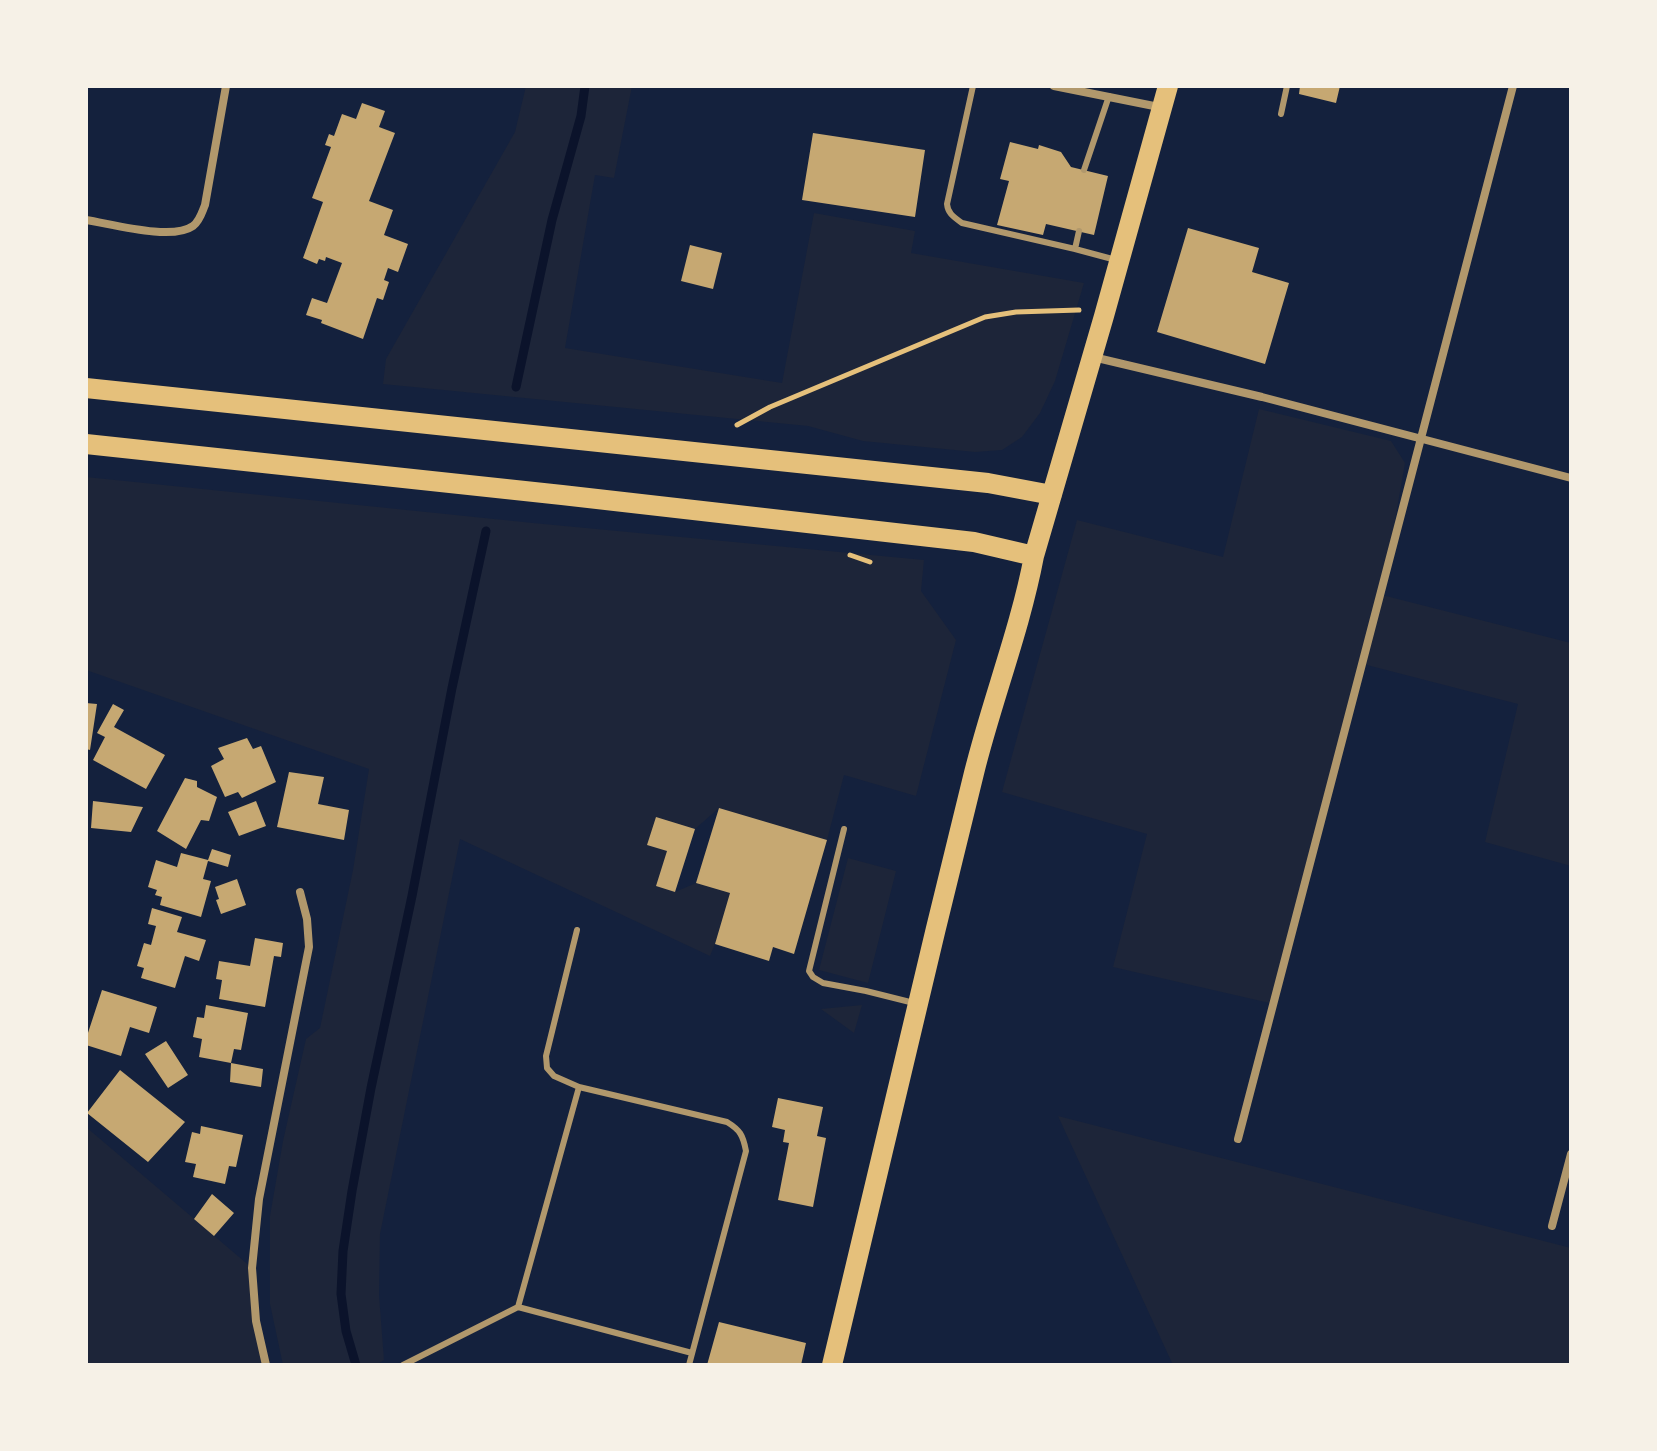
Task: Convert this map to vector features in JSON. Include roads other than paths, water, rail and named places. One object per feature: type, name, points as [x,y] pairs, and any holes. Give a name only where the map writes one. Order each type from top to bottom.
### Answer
[{"type":"main road","points":[[832,1365],[974,772],[1168,86]]},
{"type":"main road","points":[[86,388],[988,483],[1052,495]]},
{"type":"main road","points":[[86,444],[974,542],[1034,556]]},
{"type":"street","points":[[86,220],[167,234],[194,226],[205,205],[226,86]]},
{"type":"street","points":[[1054,86],[1162,108]]},
{"type":"street","points":[[1238,1139],[1513,86]]},
{"type":"street","points":[[1092,357],[1262,397],[1571,478]]},
{"type":"street","points":[[266,1365],[256,1321],[252,1268],[259,1199],[309,947],[307,919],[300,892]]},
{"type":"street","points":[[1552,1226],[1571,1154]]},
{"type":"lane","points":[[973,86],[947,204],[952,216],[962,223],[1119,261]]},
{"type":"lane","points":[[1281,114],[1287,86]]},
{"type":"lane","points":[[1084,170],[1109,96]]},
{"type":"lane","points":[[1075,249],[1079,231]]},
{"type":"lane","points":[[844,829],[809,971],[823,983],[918,1003]]},
{"type":"lane","points":[[577,930],[546,1056],[547,1068],[554,1076],[579,1087],[727,1122],[743,1136],[746,1151],[689,1365]]},
{"type":"lane","points":[[518,1307],[579,1087]]},
{"type":"lane","points":[[403,1365],[518,1307],[692,1353]]},
{"type":"waterway","points":[[516,387],[552,220],[581,116],[585,86]]},
{"type":"waterway","points":[[356,1365],[346,1331],[341,1294],[343,1251],[352,1191],[486,531]]}]
